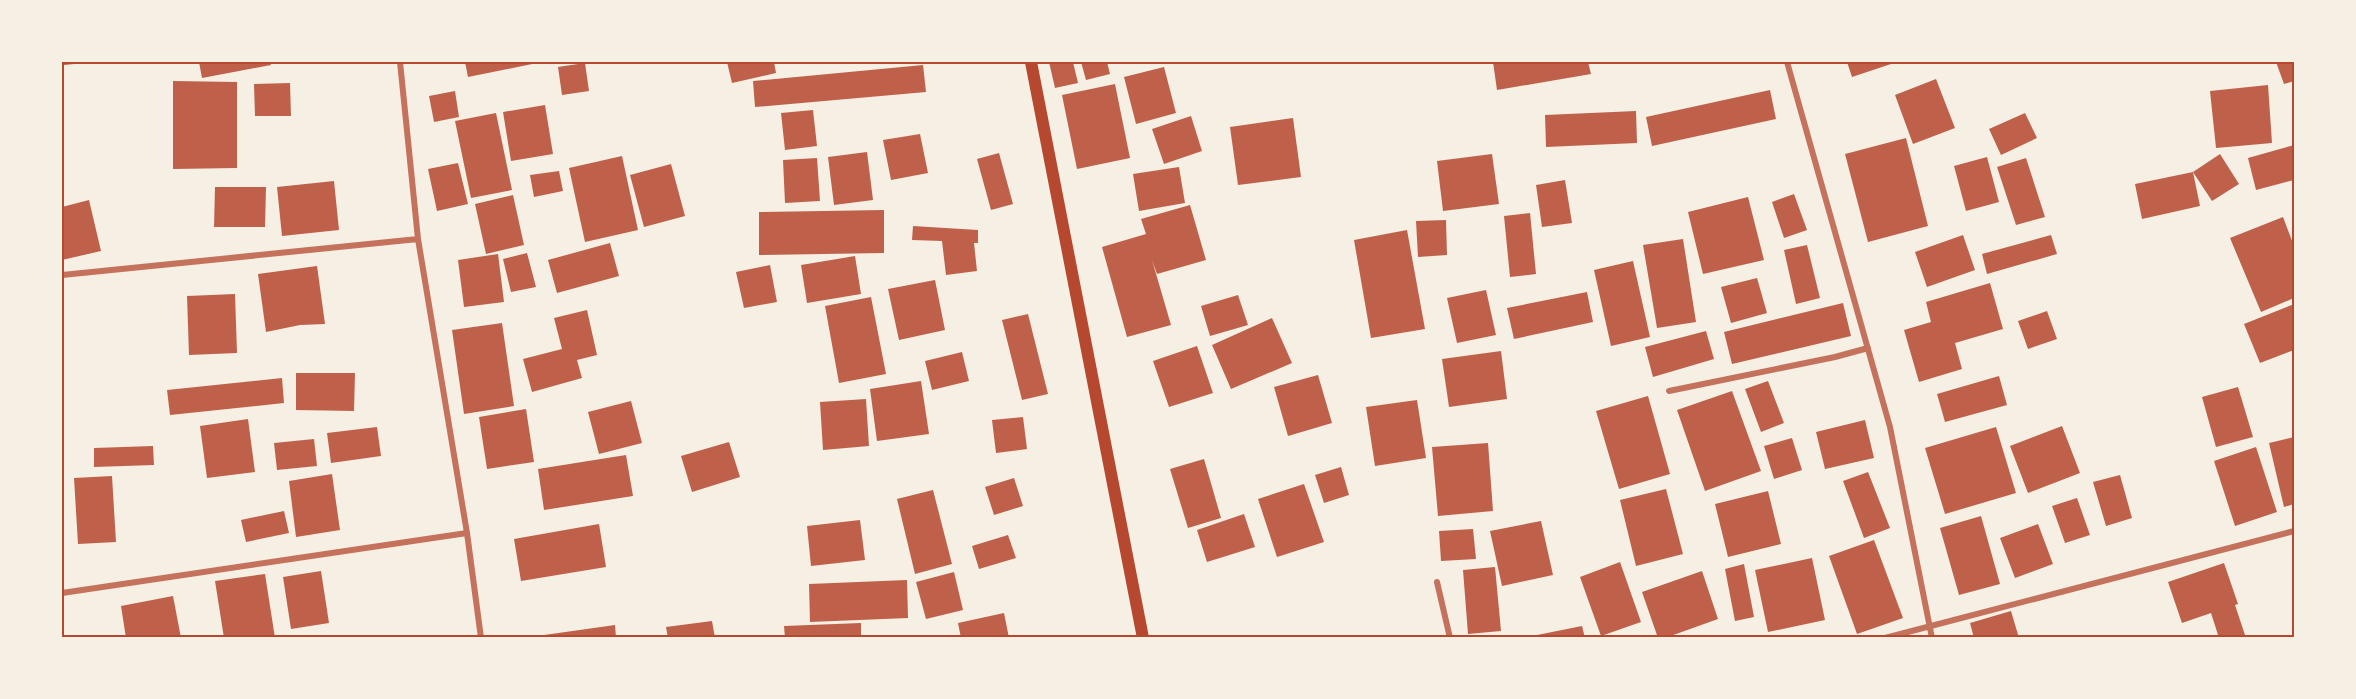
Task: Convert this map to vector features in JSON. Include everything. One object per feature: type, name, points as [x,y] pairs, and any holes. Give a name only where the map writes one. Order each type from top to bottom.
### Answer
[{"type":"main road","points":[[1031,62],[1143,638]]},
{"type":"street","points":[[400,62],[418,238],[482,638]]},
{"type":"street","points":[[1787,62],[1890,427],[1932,638]]},
{"type":"street","points":[[62,275],[418,238]]},
{"type":"street","points":[[1669,391],[1835,357],[1868,348]]},
{"type":"street","points":[[1885,638],[2295,531]]},
{"type":"street","points":[[62,593],[467,533]]},
{"type":"street","points":[[1437,582],[1450,638]]},
{"type":"path","points":[[62,63],[74,62]]},
{"type":"building","points":[[199,62],[270,62],[271,65],[202,78]]},
{"type":"building","points":[[465,62],[537,62],[537,63],[468,77]]},
{"type":"building","points":[[727,62],[774,62],[776,73],[732,83]]},
{"type":"building","points":[[1049,62],[1073,62],[1078,83],[1055,88]]},
{"type":"building","points":[[1081,62],[1107,62],[1110,74],[1086,80]]},
{"type":"building","points":[[1493,62],[1588,62],[1591,74],[1497,90]]},
{"type":"building","points":[[1847,62],[1897,62],[1852,77]]},
{"type":"building","points":[[2276,62],[2294,62],[2294,81],[2284,84]]},
{"type":"building","points":[[585,63],[589,91],[562,95],[558,67]]},
{"type":"building","points":[[923,65],[926,92],[755,107],[753,81]]},
{"type":"building","points":[[1164,67],[1176,113],[1136,124],[1124,77]]},
{"type":"building","points":[[1936,79],[1955,128],[1913,144],[1895,95]]},
{"type":"building","points":[[173,81],[237,82],[237,168],[173,169]]},
{"type":"building","points":[[290,83],[291,116],[255,116],[254,84]]},
{"type":"building","points":[[1115,84],[1130,158],[1077,169],[1062,95]]},
{"type":"building","points":[[2268,85],[2272,143],[2216,148],[2210,91]]},
{"type":"building","points":[[1770,90],[1776,119],[1652,146],[1646,117]]},
{"type":"building","points":[[455,91],[459,117],[434,122],[429,96]]},
{"type":"building","points":[[545,105],[553,154],[511,161],[503,112]]},
{"type":"building","points":[[813,110],[817,146],[785,150],[781,113]]},
{"type":"building","points":[[1636,111],[1637,143],[1546,147],[1545,115]]},
{"type":"building","points":[[496,113],[512,190],[471,198],[455,121]]},
{"type":"building","points":[[2025,113],[2037,138],[2001,155],[1989,129]]},
{"type":"building","points":[[1191,116],[1202,151],[1164,164],[1152,129]]},
{"type":"building","points":[[1293,118],[1301,177],[1238,185],[1230,127]]},
{"type":"building","points":[[920,134],[928,173],[891,180],[883,140]]},
{"type":"building","points":[[1906,138],[1928,226],[1868,242],[1845,154]]},
{"type":"building","points":[[2294,145],[2294,180],[2256,190],[2248,158]]},
{"type":"building","points":[[867,152],[873,200],[834,205],[828,157]]},
{"type":"building","points":[[999,153],[1013,204],[991,210],[977,159]]},
{"type":"building","points":[[1492,154],[1499,204],[1443,211],[1437,161]]},
{"type":"building","points":[[2220,154],[2239,184],[2212,201],[2193,172]]},
{"type":"building","points":[[622,156],[638,230],[585,242],[569,168]]},
{"type":"building","points":[[1987,157],[1999,202],[1966,211],[1954,166]]},
{"type":"building","points":[[817,158],[820,201],[785,203],[783,160]]},
{"type":"building","points":[[2026,158],[2045,217],[2016,225],[1997,167]]},
{"type":"building","points":[[458,163],[468,204],[437,211],[428,169]]},
{"type":"building","points":[[671,164],[685,216],[644,227],[630,175]]},
{"type":"building","points":[[1179,167],[1185,203],[1139,211],[1133,174]]},
{"type":"building","points":[[559,171],[563,191],[534,197],[530,175]]},
{"type":"building","points":[[2193,172],[2200,206],[2142,219],[2135,184]]},
{"type":"building","points":[[1565,180],[1572,223],[1542,227],[1536,185]]},
{"type":"building","points":[[334,181],[339,230],[282,236],[277,187]]},
{"type":"building","points":[[215,187],[266,187],[265,227],[214,227]]},
{"type":"building","points":[[1794,194],[1807,230],[1784,238],[1772,202]]},
{"type":"building","points":[[513,195],[524,245],[486,254],[475,204]]},
{"type":"building","points":[[1748,197],[1764,260],[1703,274],[1688,212]]},
{"type":"building","points":[[89,200],[101,251],[62,260],[62,207]]},
{"type":"building","points":[[1190,205],[1206,260],[1157,274],[1152,260],[1171,325],[1127,337],[1102,247],[1146,234],[1141,219]]},
{"type":"building","points":[[884,210],[884,253],[759,255],[759,212]]},
{"type":"building","points":[[1530,213],[1536,274],[1510,277],[1504,216]]},
{"type":"building","points":[[2283,217],[2294,246],[2294,298],[2261,312],[2230,238]]},
{"type":"building","points":[[1446,220],[1447,255],[1418,257],[1416,221]]},
{"type":"building","points":[[913,226],[978,230],[978,243],[974,243],[977,271],[946,275],[942,241],[912,240]]},
{"type":"building","points":[[1407,230],[1425,329],[1371,338],[1354,240]]},
{"type":"building","points":[[1963,235],[1975,270],[1927,287],[1915,252]]},
{"type":"building","points":[[2051,235],[2057,254],[1987,274],[1982,254]]},
{"type":"building","points":[[1683,239],[1696,322],[1657,328],[1643,245]]},
{"type":"building","points":[[610,243],[619,276],[557,293],[548,260]]},
{"type":"building","points":[[1807,245],[1820,298],[1796,304],[1784,250]]},
{"type":"building","points":[[527,253],[536,287],[511,292],[503,259]]},
{"type":"building","points":[[498,254],[504,302],[464,307],[458,260]]},
{"type":"building","points":[[855,256],[861,294],[807,303],[801,265]]},
{"type":"building","points":[[1633,261],[1650,337],[1611,346],[1594,270]]},
{"type":"building","points":[[770,265],[777,302],[744,308],[736,272]]},
{"type":"building","points":[[317,266],[325,324],[300,325],[266,332],[258,274]]},
{"type":"building","points":[[1757,278],[1767,313],[1731,323],[1721,287]]},
{"type":"building","points":[[935,280],[945,330],[899,340],[888,289]]},
{"type":"building","points":[[1990,283],[2003,329],[1955,343],[1962,369],[1919,382],[1904,330],[1931,322],[1926,302]]},
{"type":"building","points":[[1486,290],[1496,335],[1457,343],[1447,298]]},
{"type":"building","points":[[1587,292],[1593,322],[1514,339],[1507,308]]},
{"type":"building","points":[[235,294],[237,353],[189,355],[187,296]]},
{"type":"building","points":[[1238,295],[1248,325],[1210,336],[1201,306]]},
{"type":"building","points":[[871,297],[886,374],[839,383],[825,306]]},
{"type":"building","points":[[1843,303],[1851,336],[1732,364],[1724,332]]},
{"type":"building","points":[[2294,304],[2294,350],[2260,363],[2244,324]]},
{"type":"building","points":[[587,310],[597,355],[577,360],[582,378],[532,392],[523,359],[562,349],[554,318]]},
{"type":"building","points":[[2047,311],[2057,339],[2028,349],[2018,321]]},
{"type":"building","points":[[1028,314],[1048,394],[1022,400],[1002,320]]},
{"type":"building","points":[[1272,318],[1292,363],[1231,389],[1212,345]]},
{"type":"building","points":[[502,323],[514,406],[464,414],[452,330]]},
{"type":"building","points":[[1706,331],[1714,359],[1653,377],[1645,347]]},
{"type":"building","points":[[1197,346],[1213,393],[1169,407],[1153,361]]},
{"type":"building","points":[[1501,351],[1507,399],[1449,407],[1442,359]]},
{"type":"building","points":[[962,352],[969,381],[932,390],[925,361]]},
{"type":"building","points":[[296,373],[355,373],[354,411],[296,410]]},
{"type":"building","points":[[1318,375],[1332,423],[1288,436],[1274,387]]},
{"type":"building","points":[[1999,376],[2007,405],[1945,422],[1937,394]]},
{"type":"building","points":[[282,378],[284,403],[170,415],[167,390]]},
{"type":"building","points":[[921,381],[929,434],[877,441],[870,389]]},
{"type":"building","points":[[1768,381],[1784,423],[1761,432],[1745,389]]},
{"type":"building","points":[[2238,387],[2253,437],[2216,447],[2202,397]]},
{"type":"building","points":[[1732,391],[1761,471],[1705,491],[1677,410]]},
{"type":"building","points":[[1648,396],[1670,474],[1619,489],[1596,411]]},
{"type":"building","points":[[866,399],[869,446],[823,450],[820,402]]},
{"type":"building","points":[[1417,400],[1426,458],[1375,466],[1366,407]]},
{"type":"building","points":[[631,401],[642,443],[599,454],[588,412]]},
{"type":"building","points":[[526,409],[534,462],[487,469],[479,417]]},
{"type":"building","points":[[1023,417],[1027,449],[996,453],[992,420]]},
{"type":"building","points":[[248,419],[255,472],[207,478],[200,426]]},
{"type":"building","points":[[1865,420],[1874,458],[1825,469],[1816,432]]},
{"type":"building","points":[[2062,426],[2080,473],[2028,493],[2010,446]]},
{"type":"building","points":[[377,427],[381,456],[331,463],[327,433]]},
{"type":"building","points":[[1996,427],[2016,493],[1945,514],[1925,448]]},
{"type":"building","points":[[2294,437],[2294,504],[2284,507],[2269,443]]},
{"type":"building","points":[[1792,438],[1802,470],[1774,479],[1764,446]]},
{"type":"building","points":[[314,439],[317,466],[277,470],[274,443]]},
{"type":"building","points":[[729,442],[740,477],[692,492],[681,456]]},
{"type":"building","points":[[1488,443],[1493,511],[1438,516],[1432,447]]},
{"type":"building","points":[[153,446],[154,465],[94,467],[94,448]]},
{"type":"building","points":[[2256,447],[2277,512],[2235,526],[2214,461]]},
{"type":"building","points":[[626,455],[633,496],[544,510],[538,469]]},
{"type":"building","points":[[1204,459],[1221,518],[1188,528],[1170,469]]},
{"type":"building","points":[[1341,467],[1349,495],[1324,503],[1315,475]]},
{"type":"building","points":[[1868,472],[1890,528],[1864,538],[1843,481]]},
{"type":"building","points":[[332,474],[340,530],[296,537],[289,481]]},
{"type":"building","points":[[2120,475],[2132,518],[2106,526],[2093,482]]},
{"type":"building","points":[[112,476],[116,542],[78,544],[74,478]]},
{"type":"building","points":[[1014,478],[1023,506],[994,515],[985,487]]},
{"type":"building","points":[[1304,484],[1324,542],[1277,557],[1258,499]]},
{"type":"building","points":[[1666,489],[1683,554],[1636,566],[1620,500]]},
{"type":"building","points":[[933,490],[952,564],[915,574],[897,499]]},
{"type":"building","points":[[1768,491],[1781,544],[1728,557],[1715,504]]},
{"type":"building","points":[[2077,498],[2090,535],[2065,543],[2052,506]]},
{"type":"building","points":[[284,511],[289,533],[246,542],[241,520]]},
{"type":"building","points":[[1244,514],[1255,547],[1207,562],[1197,530]]},
{"type":"building","points":[[1981,516],[2000,584],[1959,595],[1940,528]]},
{"type":"building","points":[[860,520],[865,560],[811,566],[807,526]]},
{"type":"building","points":[[1541,521],[1553,575],[1502,586],[1490,531]]},
{"type":"building","points":[[599,524],[606,567],[521,581],[514,539]]},
{"type":"building","points":[[2038,524],[2053,564],[2015,578],[2000,538]]},
{"type":"building","points":[[1473,529],[1476,559],[1441,561],[1439,531]]},
{"type":"building","points":[[1008,535],[1016,558],[979,569],[972,546]]},
{"type":"building","points":[[1874,540],[1903,618],[1857,634],[1829,556]]},
{"type":"building","points":[[1812,558],[1825,620],[1768,632],[1755,570]]},
{"type":"building","points":[[1620,562],[1641,622],[1601,636],[1580,577]]},
{"type":"building","points":[[2224,563],[2238,604],[2235,605],[2246,638],[2219,638],[2211,613],[2182,623],[2168,582]]},
{"type":"building","points":[[1744,564],[1754,617],[1735,621],[1725,569]]},
{"type":"building","points":[[1495,567],[1501,631],[1468,634],[1463,570]]},
{"type":"building","points":[[321,571],[329,623],[291,629],[283,577]]},
{"type":"building","points":[[1702,571],[1718,619],[1665,638],[1658,638],[1642,592]]},
{"type":"building","points":[[954,572],[963,610],[926,619],[916,582]]},
{"type":"building","points":[[265,574],[275,638],[224,638],[215,581]]},
{"type":"building","points":[[907,580],[908,618],[810,622],[809,584]]},
{"type":"building","points":[[173,596],[181,638],[126,638],[121,606]]},
{"type":"building","points":[[2011,611],[2019,638],[1974,638],[1970,623]]},
{"type":"building","points":[[1004,613],[1009,638],[961,638],[958,623]]},
{"type":"building","points":[[712,621],[715,638],[668,638],[666,627]]},
{"type":"building","points":[[861,623],[861,638],[785,638],[784,626]]},
{"type":"building","points":[[615,625],[616,638],[537,638],[537,636]]},
{"type":"building","points":[[1582,626],[1585,638],[1532,638],[1532,636]]}]
